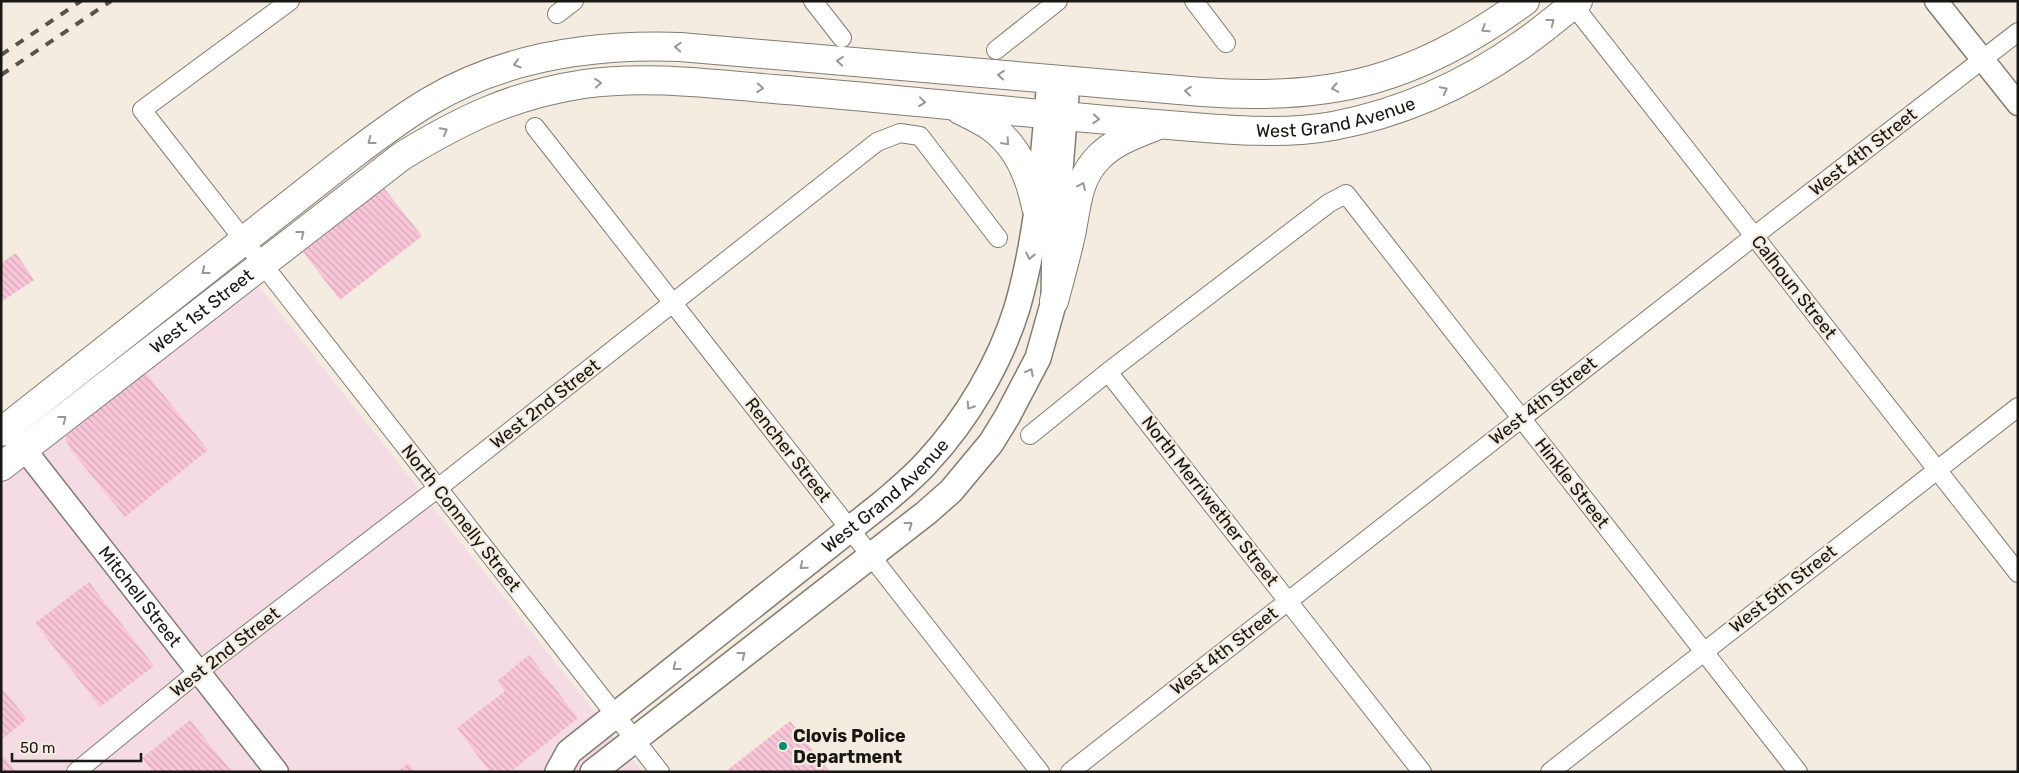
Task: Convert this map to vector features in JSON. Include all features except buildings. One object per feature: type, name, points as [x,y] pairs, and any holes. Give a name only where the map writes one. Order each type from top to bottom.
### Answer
[{"type":"highway","name":"West Grand Avenue","points":[[1059,80],[1236,95],[1290,94],[1326,90],[1388,76],[1424,62],[1468,40],[1525,1]]},
{"type":"highway","name":"West Grand Avenue","points":[[1056,115],[1161,124],[1283,130],[1333,126],[1386,112],[1435,95],[1524,43],[1573,3]]},
{"type":"highway","name":"West 1st Street","points":[[3,427],[399,120],[454,88],[493,72],[554,55],[616,47],[680,48],[1059,80]]},
{"type":"highway","name":"West 1st Street","points":[[1,467],[402,156],[464,120],[508,101],[585,84],[630,80],[850,95],[1056,115]]},
{"type":"highway","points":[[952,105],[992,128],[1006,141],[1028,175],[1036,208]]},
{"type":"highway","points":[[1054,302],[1072,233],[1077,196],[1088,171],[1110,147],[1126,138],[1161,124]]},
{"type":"main road","name":"West Grand Avenue","points":[[593,772],[951,491],[991,443],[1038,358],[1054,302],[1056,115],[1059,80]]},
{"type":"main road","name":"West Grand Avenue","points":[[558,772],[569,752],[884,502],[928,461],[972,402],[990,371],[1017,309],[1031,250],[1036,208],[1056,115]]},
{"type":"street","name":"North Connelly Street","points":[[290,1],[142,110],[660,772]]},
{"type":"street","points":[[557,14],[574,1]]},
{"type":"street","points":[[813,1],[842,38]]},
{"type":"street","points":[[996,50],[1058,1]]},
{"type":"street","points":[[1194,1],[1226,43]]},
{"type":"street","points":[[1936,1],[2018,104]]},
{"type":"street","name":"Calhoun Street","points":[[1573,3],[2018,573]]},
{"type":"street","name":"West 4th Street","points":[[1070,772],[1754,236],[2018,32]]},
{"type":"street","name":"Rencher Street","points":[[535,127],[1040,772]]},
{"type":"street","name":"West 2nd Street","points":[[76,772],[199,671],[438,488],[877,142],[900,134],[920,136],[998,238]]},
{"type":"street","name":"Hinkle Street","points":[[1108,372],[1329,203],[1346,194],[1798,772]]},
{"type":"street","points":[[1030,435],[1108,372]]},
{"type":"street","name":"North Merriwether Street","points":[[1108,372],[1422,772]]},
{"type":"street","name":"West 5th Street","points":[[1550,772],[1936,469],[2018,407]]},
{"type":"street","name":"Mitchell Street","points":[[3,427],[25,449],[277,772]]},
{"type":"shaded area","points":[[257,284],[642,772],[1,772],[1,482]]},
{"type":"railway","points":[[1,55],[81,1]]},
{"type":"railway","points":[[1,75],[111,1]]},
{"type":"place","name":"Clovis Police Department","points":[[783,746]]}]
